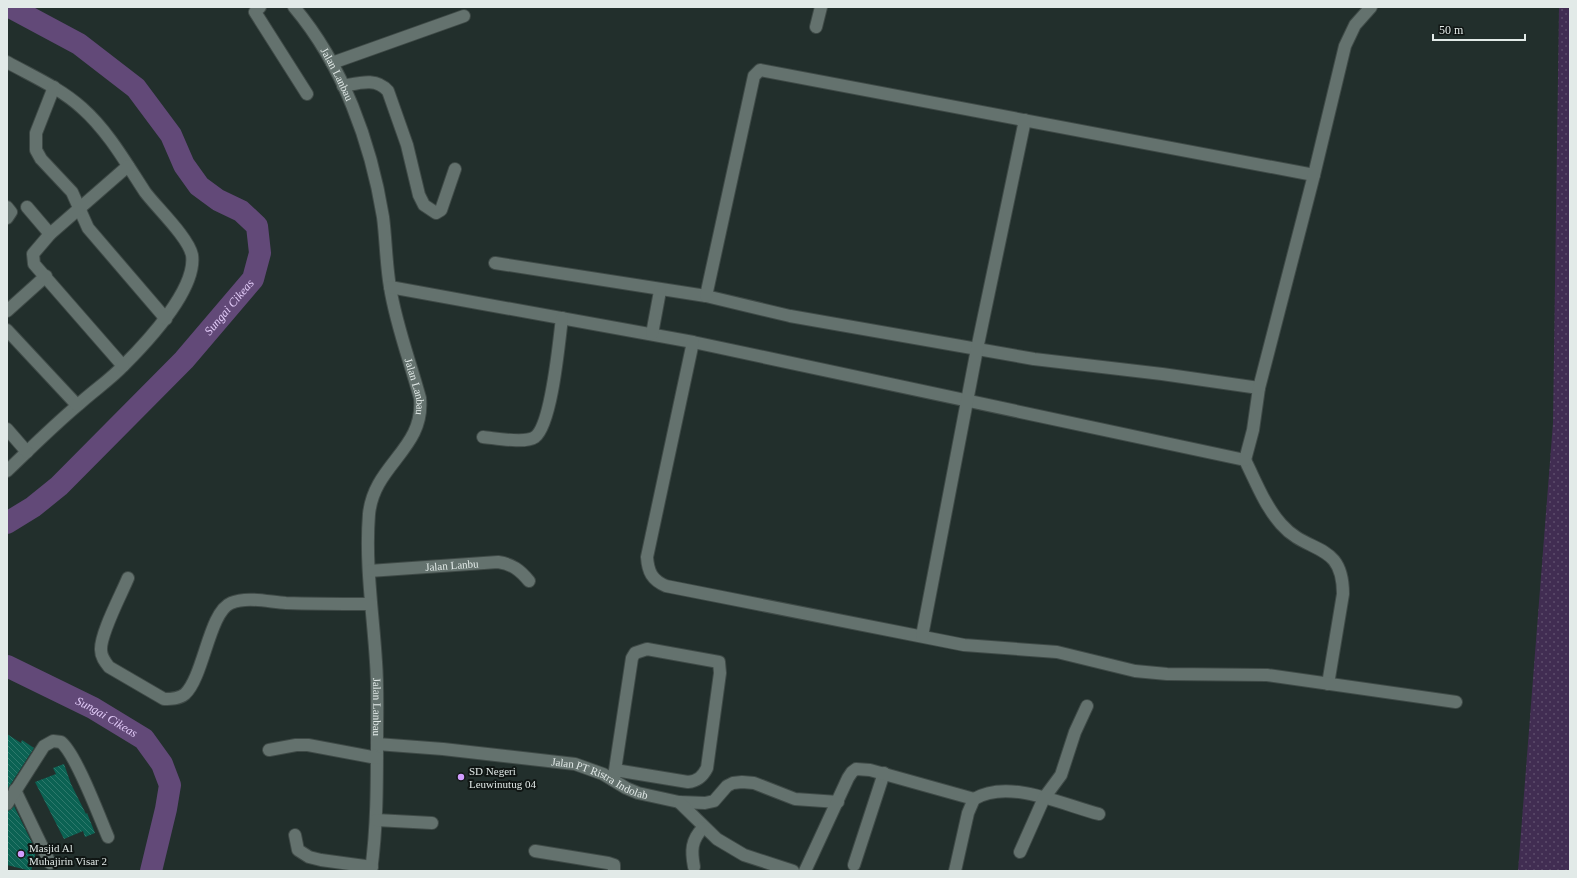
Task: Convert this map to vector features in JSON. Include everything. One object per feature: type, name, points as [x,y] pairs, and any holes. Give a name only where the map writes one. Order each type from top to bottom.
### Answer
[{"type":"street","name":"Jalan Lanbau","points":[[294,7],[332,63],[343,86],[368,155],[383,217],[390,287],[420,398],[421,412],[418,427],[411,439],[386,471],[374,494],[370,511],[367,538],[368,571],[377,664],[376,820],[371,869]]},
{"type":"street","points":[[816,27],[821,7]]},
{"type":"street","points":[[1328,684],[1343,594],[1343,581],[1340,568],[1336,560],[1328,554],[1301,541],[1281,524],[1266,502],[1245,460],[1253,430],[1260,388],[1346,41],[1355,25],[1370,7]]},
{"type":"street","points":[[255,9],[307,94]]},
{"type":"street","points":[[332,63],[464,16]]},
{"type":"street","points":[[7,62],[54,87],[81,107],[100,125],[149,197],[187,243],[192,255],[188,279],[181,295],[166,319],[123,366],[77,405],[7,471]]},
{"type":"street","points":[[706,296],[754,76],[757,72],[762,70],[1314,175]]},
{"type":"street","points":[[343,86],[376,82],[388,91],[408,145],[415,185],[424,205],[430,210],[436,213],[441,210],[455,169]]},
{"type":"street","points":[[54,87],[36,133],[36,150],[41,159],[72,192],[88,228],[166,319]]},
{"type":"street","points":[[922,636],[976,350],[1025,120]]},
{"type":"street","points":[[123,366],[34,264],[33,254],[50,234],[80,210],[128,166]]},
{"type":"street","points":[[7,207],[11,212],[7,218]]},
{"type":"street","points":[[27,207],[50,234]]},
{"type":"street","points":[[494,263],[660,291],[706,296],[790,316],[976,350],[1080,366],[1162,374],[1260,388]]},
{"type":"street","points":[[7,311],[46,276]]},
{"type":"street","points":[[390,287],[692,342],[1245,460]]},
{"type":"street","points":[[652,334],[660,291]]},
{"type":"street","points":[[483,437],[527,440],[534,437],[540,431],[551,395],[562,318]]},
{"type":"street","points":[[7,330],[77,405]]},
{"type":"street","points":[[692,342],[647,558],[650,574],[656,582],[666,586],[964,644],[1057,652],[1146,672],[1166,674],[1250,673],[1456,702]]},
{"type":"street","points":[[7,429],[26,452]]},
{"type":"street","name":"Jalan Lanbu","points":[[368,571],[498,562],[507,563],[517,568],[529,581]]},
{"type":"street","points":[[128,578],[103,638],[101,650],[103,660],[109,667],[164,699],[174,699],[184,694],[193,682],[220,613],[229,603],[248,600],[318,604],[371,604]]},
{"type":"street","points":[[647,649],[718,662],[720,672],[707,768],[705,773],[699,779],[688,782],[614,775],[632,658],[635,653],[647,649]]},
{"type":"street","points":[[1020,852],[1044,798],[1061,775],[1075,732],[1087,706]]},
{"type":"street","points":[[7,804],[44,746],[52,742],[60,742],[68,750],[108,837]]},
{"type":"street","name":"Jalan PT Ristra Indolab","points":[[377,744],[548,760],[590,768],[614,775],[638,793],[679,802],[705,803],[714,801],[728,786],[733,783],[742,782],[754,783],[796,799],[838,802]]},
{"type":"street","points":[[269,750],[296,745],[308,745],[377,758]]},
{"type":"street","points":[[805,871],[852,772],[861,769],[884,773],[974,799],[991,792],[1010,790],[1099,814]]},
{"type":"street","points":[[854,865],[884,773]]},
{"type":"street","points":[[15,790],[50,863]]},
{"type":"street","points":[[955,871],[968,813],[974,799]]},
{"type":"street","points":[[679,802],[703,828],[717,839],[762,866],[793,871]]},
{"type":"street","points":[[376,820],[432,824]]},
{"type":"street","points":[[694,867],[691,854],[692,846],[703,828]]},
{"type":"street","points":[[295,836],[298,850],[309,857],[371,869]]},
{"type":"street","points":[[536,851],[616,869]]},
{"type":"shaded area","points":[[1559,7],[1570,7],[1570,871],[1518,871],[1553,423]]},
{"type":"building","points":[[7,734],[21,743],[22,740],[34,748],[7,790]]},
{"type":"building","points":[[64,764],[71,784],[86,814],[87,813],[95,833],[85,837],[83,831],[64,839],[35,782],[56,774],[53,768]]},
{"type":"building","name":"Masjid Al Muhajirin Visar 2","points":[[14,806],[36,851],[31,871],[7,865],[7,811]]},
{"type":"waterway","name":"Sungai Cikeas","points":[[7,523],[33,507],[59,486],[184,360],[253,279],[260,253],[257,226],[241,211],[218,200],[199,186],[184,165],[171,135],[136,88],[79,44],[10,7]]},
{"type":"waterway","name":"Sungai Cikeas","points":[[7,666],[93,708],[144,739],[162,764],[170,785],[166,809],[151,871]]},
{"type":"place","name":"SD Negeri Leuwinutug 04","points":[[461,777]]},
{"type":"place","name":"Masjid Al Muhajirin Visar 2","points":[[21,854]]}]
